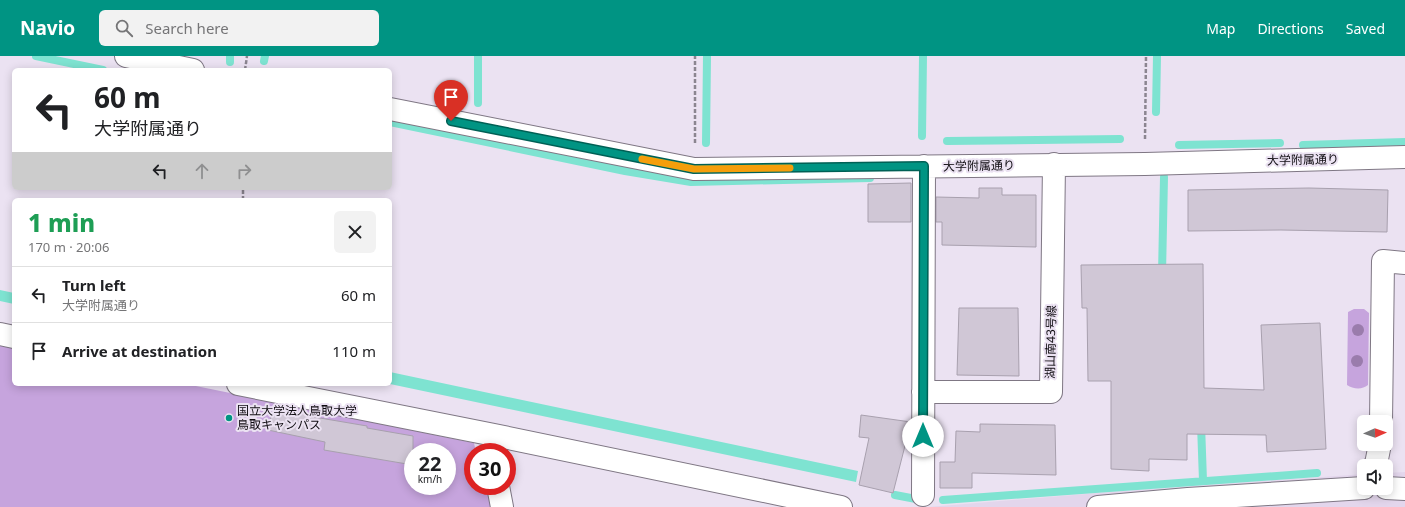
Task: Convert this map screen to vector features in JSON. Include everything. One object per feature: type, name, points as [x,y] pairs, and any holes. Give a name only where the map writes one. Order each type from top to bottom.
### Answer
[{"type":"street","points":[[126,56],[183,68]]},
{"type":"street","name":"大学附属通り","points":[[392,109],[694,169],[1145,164],[1405,157]]},
{"type":"street","name":"湖山南43号線","points":[[923,392],[1051,392],[1054,164]]},
{"type":"street","points":[[923,495],[924,166]]},
{"type":"street","points":[[1381,415],[1383,261],[1405,263]]},
{"type":"street","points":[[0,334],[12,337]]},
{"type":"street","points":[[247,386],[490,443]]},
{"type":"street","points":[[516,448],[841,507]]},
{"type":"street","points":[[1098,507],[1357,484]]},
{"type":"street","points":[[1393,488],[1405,489]]},
{"type":"street","points":[[500,495],[502,507]]},
{"type":"path","points":[[245,68],[247,56]]},
{"type":"path","points":[[694,169],[695,56]]},
{"type":"path","points":[[1145,164],[1146,56]]},
{"type":"shaded area","points":[[0,290],[12,293],[12,304],[0,301]]},
{"type":"shaded area","points":[[1354,309],[1364,309],[1369,313],[1368,385],[1360,388],[1347,385],[1348,312]]},
{"type":"shaded area","name":"国立大学法人鳥取大学 鳥取キャンパス","points":[[0,345],[12,348],[12,386],[196,386],[474,443],[464,443],[464,495],[489,495],[491,507],[0,507]]},
{"type":"shaded area","points":[[392,372],[858,471],[856,482],[392,384]]},
{"type":"shaded area","points":[[1405,472],[1405,507],[928,507],[1357,474],[1357,495],[1393,495],[1393,473]]},
{"type":"building","points":[[911,183],[911,222],[868,222],[868,184]]},
{"type":"building","points":[[979,188],[1002,188],[1002,195],[1036,195],[1036,247],[942,245],[942,222],[936,222],[936,197],[979,198]]},
{"type":"building","points":[[1309,188],[1388,190],[1387,232],[1281,230],[1188,231],[1188,190]]},
{"type":"building","points":[[1203,264],[1204,388],[1264,390],[1261,325],[1320,323],[1326,449],[1267,452],[1266,435],[1187,434],[1187,460],[1149,459],[1149,471],[1111,469],[1111,381],[1088,381],[1087,308],[1082,308],[1081,265]]},
{"type":"building","points":[[959,308],[1018,308],[1019,376],[957,375]]},
{"type":"building","points":[[273,408],[413,436],[413,443],[404,443],[404,463],[324,450],[325,442],[268,430]]},
{"type":"building","points":[[861,415],[911,422],[893,493],[859,485],[869,438],[859,437]]},
{"type":"building","points":[[980,424],[1055,425],[1056,475],[972,473],[972,488],[940,488],[940,462],[955,462],[956,431],[980,432]]},
{"type":"waterway","points":[[36,56],[93,68]]},
{"type":"waterway","points":[[230,56],[230,62]]},
{"type":"waterway","points":[[264,61],[265,56]]},
{"type":"waterway","points":[[478,56],[478,103]]},
{"type":"waterway","points":[[706,143],[707,56]]},
{"type":"waterway","points":[[922,136],[923,56]]},
{"type":"waterway","points":[[1156,112],[1157,56]]},
{"type":"waterway","points":[[392,122],[625,171],[691,182],[870,178]]},
{"type":"waterway","points":[[947,141],[1120,139]]},
{"type":"waterway","points":[[1303,145],[1405,142]]},
{"type":"waterway","points":[[1179,145],[1280,143]]},
{"type":"waterway","points":[[1162,274],[1164,177]]},
{"type":"waterway","points":[[1201,424],[1203,481]]},
{"type":"waterway","points":[[943,500],[1317,473]]},
{"type":"waterway","points":[[895,495],[916,499]]},
{"type":"slow traffic","points":[[642,159],[694,169],[790,168]]},
{"type":"place","name":"国立大学法人鳥取大学 鳥取キャンパス","points":[[229,418]]},
{"type":"route","points":[[451,121],[694,169],[924,166],[923,436]]}]
